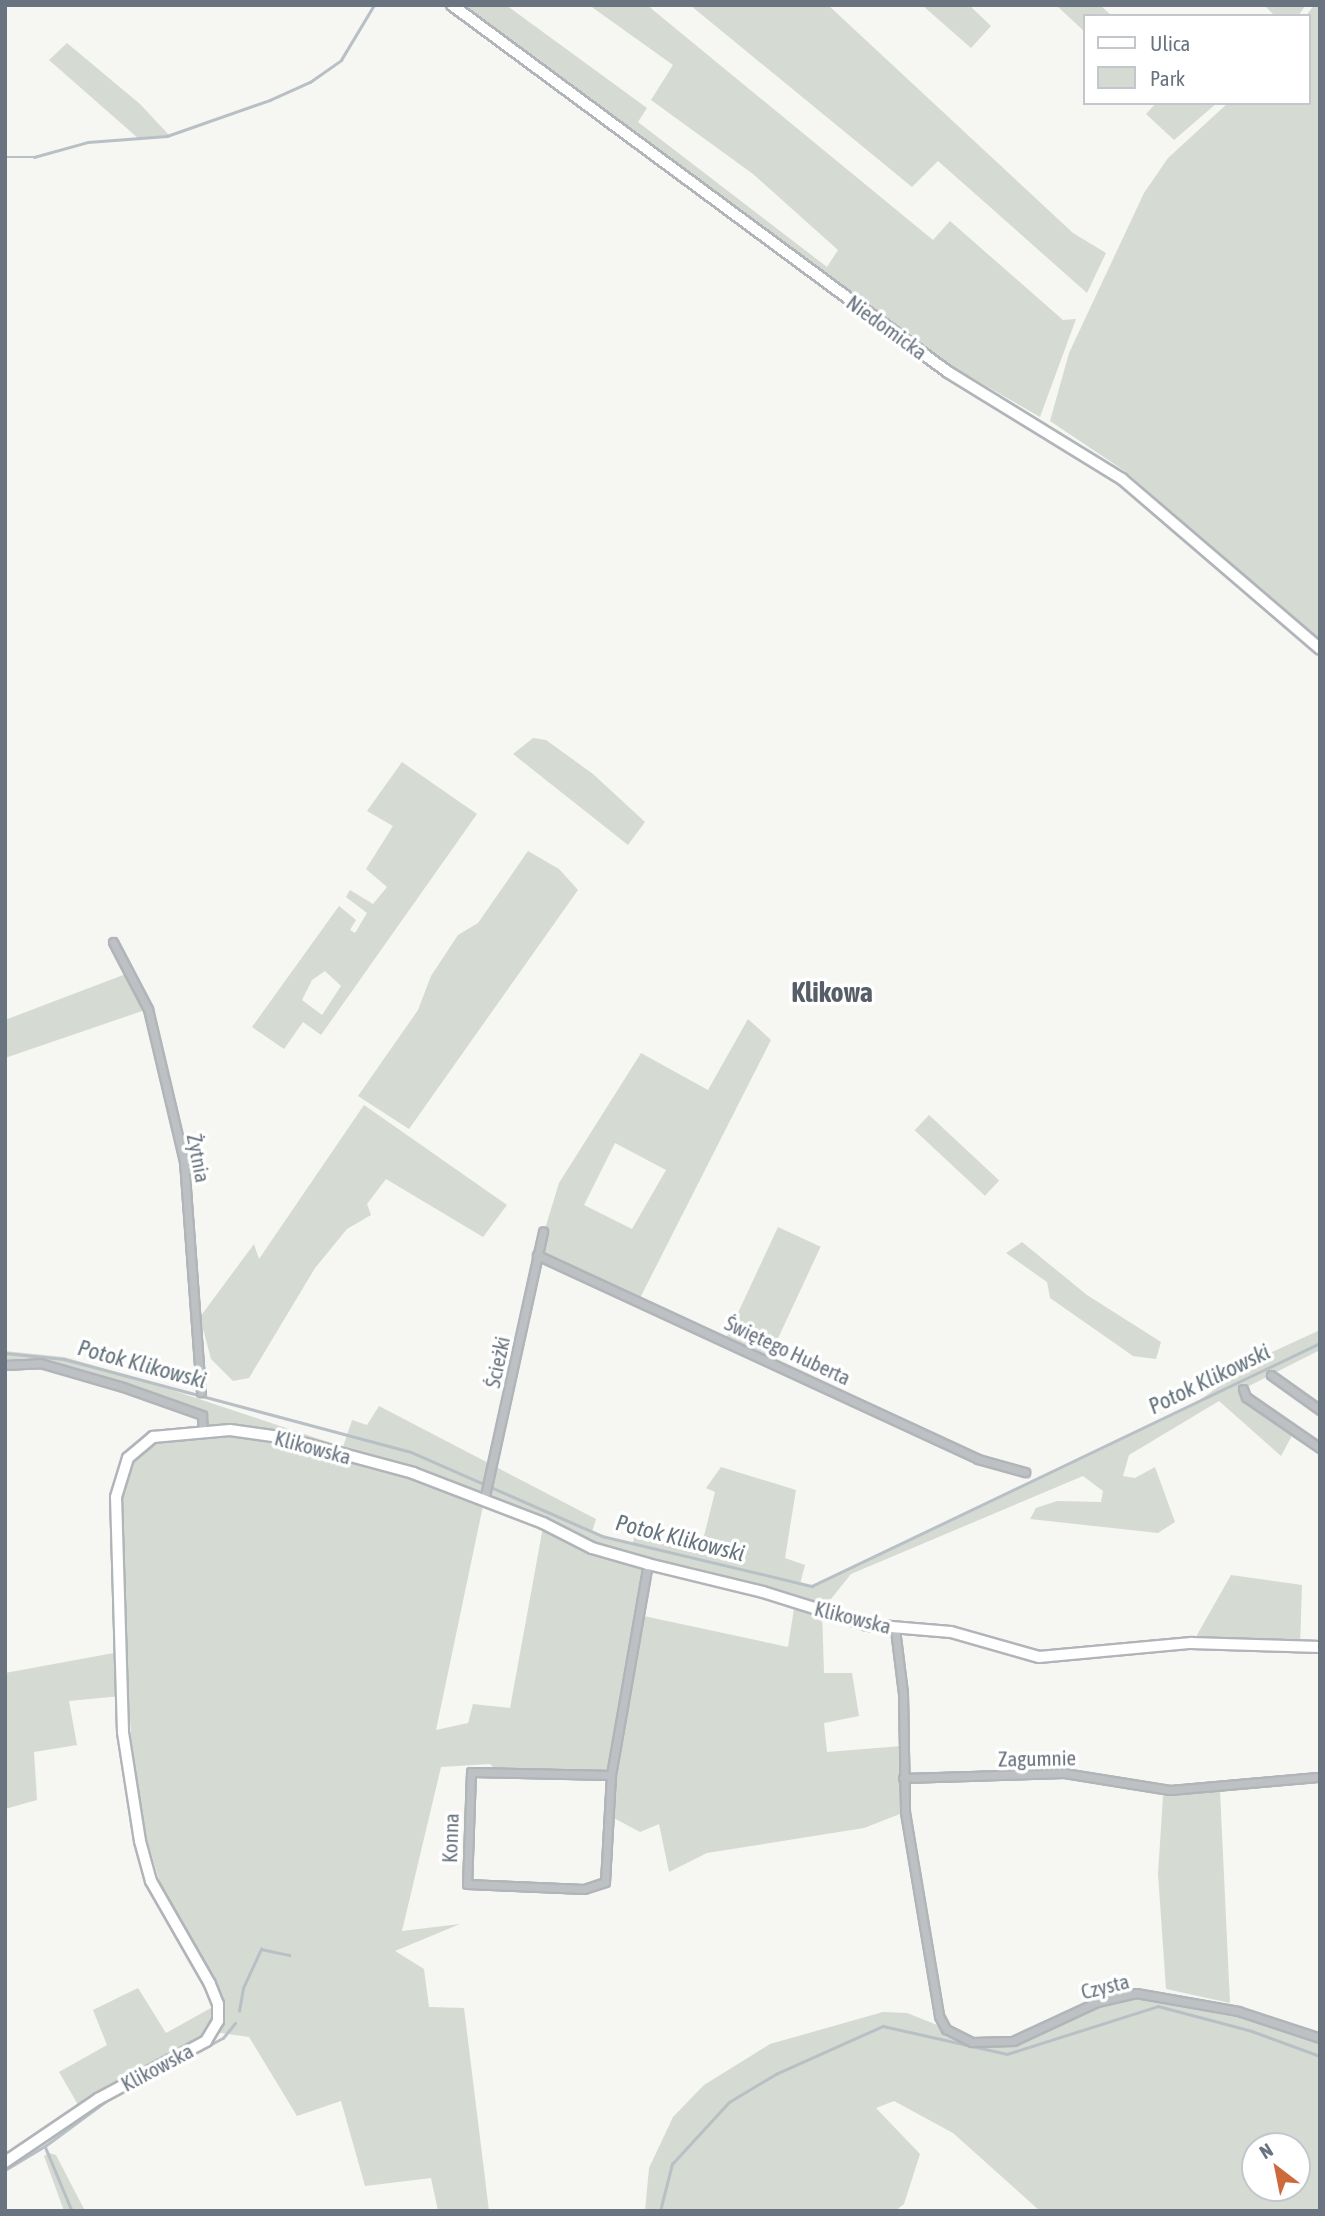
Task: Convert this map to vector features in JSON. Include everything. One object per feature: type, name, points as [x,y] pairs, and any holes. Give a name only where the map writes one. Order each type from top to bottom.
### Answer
[{"type":"street","name":"Niedomicka","points":[[452,5],[948,372],[1122,479],[1320,649]]},
{"type":"street","name":"Żytnia","points":[[113,942],[148,1009],[184,1161],[201,1392]]},
{"type":"street","name":"Ścieżki","points":[[485,1495],[543,1231]]},
{"type":"street","name":"Świętego Huberta","points":[[537,1255],[978,1459],[1026,1472]]},
{"type":"street","points":[[5,1364],[55,1367],[202,1415],[203,1432]]},
{"type":"street","points":[[1272,1376],[1320,1410]]},
{"type":"street","points":[[1243,1389],[1246,1397],[1320,1448]]},
{"type":"street","name":"Klikowska","points":[[5,2162],[98,2099],[206,2040],[218,2021],[218,2004],[210,1984],[159,1899],[140,1842],[123,1732],[117,1629],[120,1473],[138,1446],[153,1437],[203,1432],[280,1437],[485,1495],[592,1548],[895,1629],[951,1632],[1039,1657],[1191,1643],[1320,1647]]},
{"type":"street","name":"Konna","points":[[611,1775],[471,1772],[467,1884],[584,1889],[605,1882],[611,1775],[648,1564]]},
{"type":"street","points":[[895,1629],[903,1693],[903,1778]]},
{"type":"street","name":"Zagumnie","points":[[903,1778],[1063,1773],[1170,1790],[1320,1777]]},
{"type":"street","name":"Czysta","points":[[903,1778],[939,2016],[946,2029],[972,2042],[1013,2041],[1097,2002],[1136,1993],[1238,2011],[1320,2038]]},
{"type":"green space","points":[[461,5],[506,5],[647,108],[638,122],[827,267],[838,250],[753,174],[651,100],[673,65],[589,5],[647,5],[933,240],[950,221],[1063,320],[1076,319],[1040,417],[953,367]]},
{"type":"green space","points":[[690,5],[828,5],[1073,233],[1106,253],[1087,293],[938,161],[912,187]]},
{"type":"green space","points":[[922,5],[969,5],[991,26],[971,48]]},
{"type":"green space","points":[[1056,5],[1100,5],[1110,14],[1084,14],[1084,31]]},
{"type":"green space","points":[[1264,5],[1306,5],[1299,14],[1273,14]]},
{"type":"green space","points":[[1314,5],[1320,5],[1320,640],[1126,472],[1050,421],[1069,353],[1144,193],[1168,158],[1226,105],[1311,105],[1311,14],[1307,14]]},
{"type":"green space","points":[[67,43],[140,104],[169,135],[139,139],[49,60]]},
{"type":"green space","points":[[1154,105],[1215,105],[1174,140],[1146,114]]},
{"type":"green space","points":[[533,738],[546,740],[593,774],[645,822],[628,845],[513,754]]},
{"type":"green space","points":[[402,762],[477,814],[321,1035],[303,1022],[284,1049],[252,1027],[339,906],[356,920],[350,930],[355,933],[367,913],[346,897],[350,890],[373,904],[387,887],[366,869],[393,826],[367,811]],"holes":[[[325,971],[341,986],[322,1015],[302,1000],[312,980]]]},
{"type":"green space","points":[[528,851],[559,869],[578,890],[409,1129],[358,1096],[418,1010],[431,976],[458,935],[478,923]]},
{"type":"green space","points":[[131,972],[148,1009],[5,1058],[5,1020]]},
{"type":"green space","points":[[748,1019],[771,1040],[639,1300],[537,1255],[559,1183],[641,1053],[708,1090]],"holes":[[[615,1143],[666,1170],[632,1229],[584,1205]]]},
{"type":"green space","points":[[364,1105],[507,1205],[483,1237],[386,1179],[367,1204],[371,1215],[347,1229],[315,1268],[249,1378],[233,1381],[211,1359],[200,1317],[254,1244],[259,1259]]},
{"type":"green space","points":[[929,1115],[999,1180],[985,1196],[915,1130]]},
{"type":"green space","points":[[778,1227],[821,1247],[768,1360],[725,1340]]},
{"type":"green space","points":[[1022,1242],[1087,1295],[1161,1342],[1156,1359],[1133,1356],[1050,1298],[1047,1282],[1006,1253]]},
{"type":"green space","points":[[1320,1330],[1320,1350],[1243,1389],[1246,1397],[1295,1430],[1281,1456],[1219,1401],[1129,1455],[1123,1476],[1135,1478],[1155,1467],[1175,1522],[1158,1533],[1030,1519],[1036,1508],[1057,1501],[1101,1502],[1103,1491],[1083,1476],[851,1574],[822,1610],[824,1673],[852,1673],[859,1716],[824,1723],[827,1752],[902,1746],[905,1812],[864,1828],[707,1853],[669,1872],[659,1824],[640,1832],[610,1816],[610,1775],[497,1771],[490,1764],[441,1767],[402,1931],[460,1924],[395,1951],[424,1969],[429,2007],[464,2008],[489,2211],[438,2211],[431,2178],[365,2186],[341,2101],[297,2116],[249,2037],[214,2032],[81,2110],[59,2072],[107,2045],[93,2010],[138,1988],[166,2033],[218,2004],[221,1993],[162,1889],[135,1801],[119,1539],[120,1473],[153,1437],[203,1432],[202,1415],[55,1367],[5,1365],[5,1351],[64,1357],[127,1375],[343,1447],[352,1420],[367,1425],[379,1406],[596,1519],[592,1532],[632,1545],[637,1530],[701,1548],[715,1492],[706,1488],[721,1467],[796,1490],[785,1558],[805,1565],[800,1584],[812,1586],[1197,1402],[1257,1359]],"holes":[[[484,1501],[543,1527],[510,1708],[473,1704],[468,1723],[436,1730]],[[648,1565],[795,1602],[788,1647],[639,1615]]]},
{"type":"green space","points":[[1231,1575],[1302,1585],[1300,1647],[1202,1643],[1197,1635]]},
{"type":"green space","points":[[119,1652],[121,1696],[69,1701],[77,1745],[34,1752],[37,1800],[5,1809],[5,1673]]},
{"type":"green space","points":[[1189,1791],[1220,1791],[1230,2003],[1166,1989],[1158,1874],[1163,1796]]},
{"type":"green space","points":[[1136,1993],[1238,2011],[1320,2038],[1320,2211],[1040,2211],[953,2133],[894,2101],[876,2108],[920,2154],[904,2204],[895,2211],[645,2211],[649,2168],[673,2117],[704,2085],[770,2044],[883,2012],[907,2013],[982,2043],[1019,2037],[1097,2002]]},
{"type":"green space","points":[[49,2153],[56,2155],[85,2211],[64,2211],[44,2156]]},
{"type":"waterway","points":[[5,157],[34,157],[88,142],[167,136],[270,100],[310,82],[341,60],[374,5]]},
{"type":"waterway","name":"Potok Klikowski","points":[[5,1353],[64,1359],[411,1452],[602,1536],[812,1586],[1320,1343]]},
{"type":"waterway","points":[[239,2011],[243,1988],[261,1949],[289,1955]]},
{"type":"waterway","points":[[660,2211],[672,2164],[729,2102],[776,2074],[883,2026],[1007,2054],[1158,2006],[1252,2031],[1320,2056]]},
{"type":"waterway","points":[[45,2146],[109,2099],[223,2038],[235,2023]]},
{"type":"waterway","points":[[5,2170],[45,2146],[72,2211]]},
{"type":"district","name":"Klikowa","points":[[832,992]]}]
